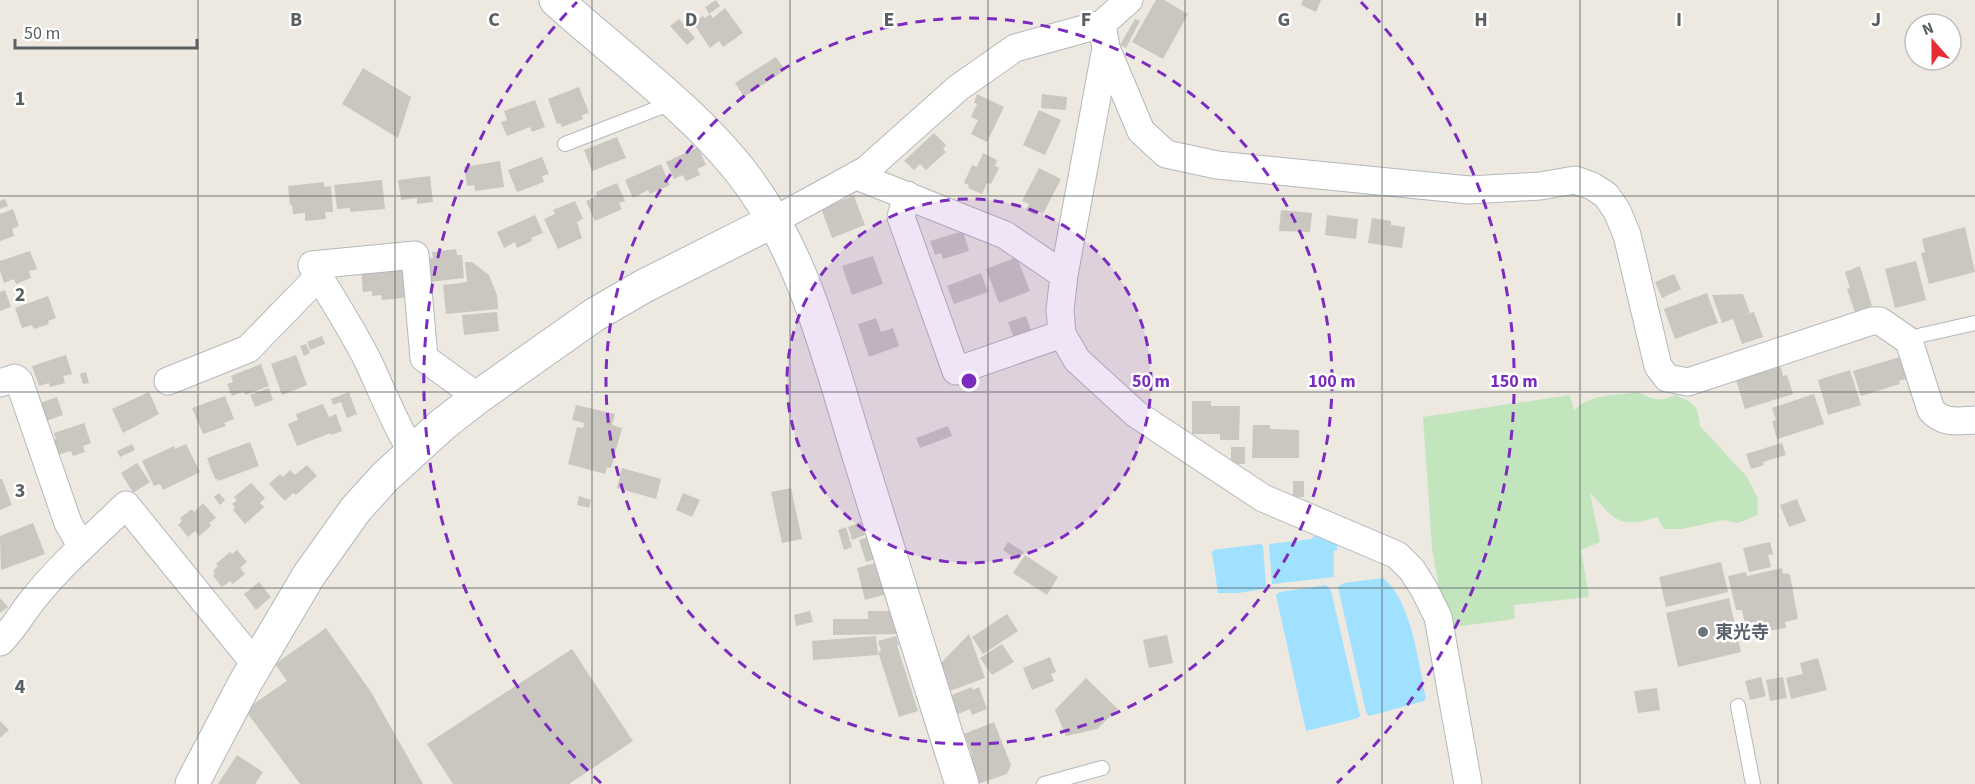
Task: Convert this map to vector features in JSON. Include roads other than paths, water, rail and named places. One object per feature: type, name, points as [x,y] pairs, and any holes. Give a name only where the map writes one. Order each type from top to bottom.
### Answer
[{"type":"street","points":[[556,0],[674,102],[728,156],[747,179],[773,221],[793,260],[819,326],[962,784]]},
{"type":"street","points":[[1129,0],[1104,36],[1064,276],[1060,310],[1062,334],[1077,360],[1136,414],[1263,498],[1397,555],[1412,570],[1438,617],[1468,784]]},
{"type":"street","points":[[192,784],[256,665],[309,575],[335,537],[385,477],[478,397],[594,315],[857,176],[958,88],[1015,48],[1104,36]]},
{"type":"street","points":[[1104,36],[1140,131],[1166,154],[1217,165],[1469,190],[1540,186],[1575,180],[1592,186],[1606,195],[1617,211],[1628,235],[1658,366],[1667,378],[1688,382],[1872,321],[1880,321],[1909,341],[1931,410],[1941,419],[1975,420]]},
{"type":"street","points":[[857,176],[1005,235],[1064,276]]},
{"type":"street","points":[[907,195],[900,218],[956,371],[1062,334]]},
{"type":"street","points":[[412,452],[394,423],[368,362],[347,321],[312,265],[415,255],[424,358],[478,397]]},
{"type":"street","points":[[168,381],[248,349],[319,276]]},
{"type":"street","points":[[1,379],[15,378],[20,381],[68,523],[82,547]]},
{"type":"street","points":[[0,642],[13,630],[31,602],[82,547],[126,505],[256,665]]},
{"type":"lane","points":[[565,144],[674,102]]},
{"type":"lane","points":[[1909,341],[1922,335],[1975,323]]},
{"type":"lane","points":[[1738,706],[1753,784]]},
{"type":"lane","points":[[1044,784],[1102,768]]},
{"type":"water","points":[[1314,536],[1337,539],[1337,550],[1334,551],[1334,577],[1272,584],[1269,544],[1312,539]]},
{"type":"water","points":[[1261,544],[1266,586],[1264,589],[1218,593],[1213,550]]},
{"type":"water","points":[[1383,578],[1393,588],[1407,617],[1417,651],[1426,698],[1424,701],[1369,716],[1366,712],[1338,587],[1344,583]]},
{"type":"water","points":[[1326,585],[1331,591],[1360,716],[1306,731],[1276,595],[1280,592]]},
{"type":"place","name":"東光寺","points":[[1703,632]]}]
